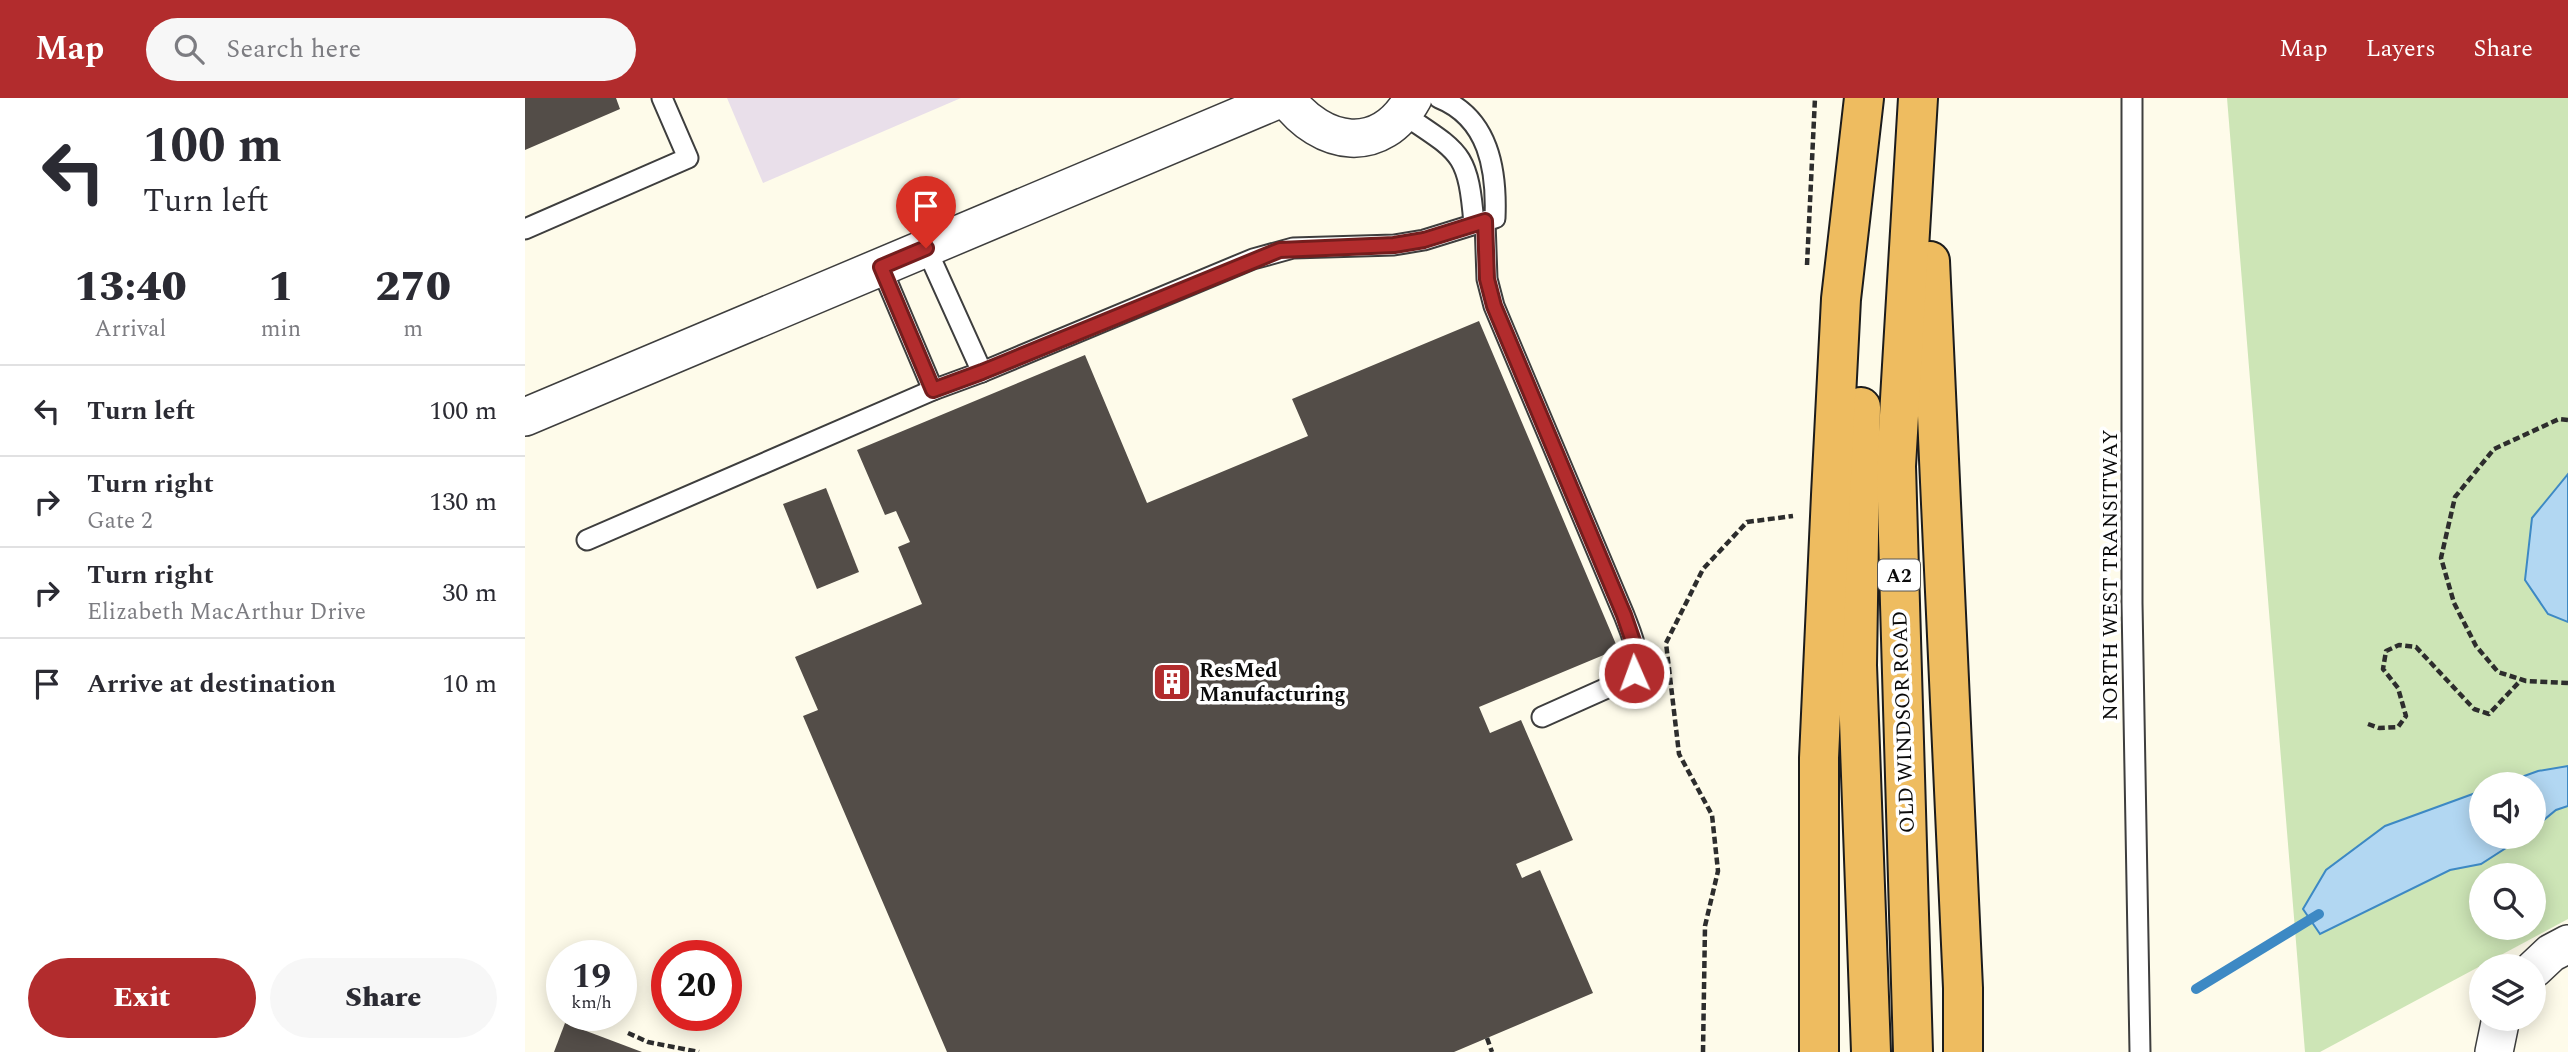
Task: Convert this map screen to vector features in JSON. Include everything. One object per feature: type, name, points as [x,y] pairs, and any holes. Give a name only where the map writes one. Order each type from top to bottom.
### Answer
[{"type":"highway","points":[[1819,1052],[1819,758],[1831,495],[1841,299],[1865,98]]},
{"type":"highway","name":"OLD WINDSOR ROAD","points":[[1865,98],[1857,664],[1871,1052]]},
{"type":"highway","points":[[1920,98],[1963,989],[1963,1052]]},
{"type":"highway","name":"OLD WINDSOR ROAD","points":[[1913,1052],[1896,466],[1920,98]]},
{"type":"street","points":[[525,417],[1284,98],[1299,116],[1314,127],[1336,136],[1356,139],[1391,127],[1408,106]]},
{"type":"street","points":[[2546,958],[2568,944]]},
{"type":"lane","points":[[525,229],[688,158],[662,98]]},
{"type":"lane","points":[[1439,98],[1458,106],[1486,141],[1496,182],[1485,221],[1487,279],[1494,306],[1636,650],[1634,673],[1627,679],[1542,717]]},
{"type":"lane","name":"NORTH WEST TRANSITWAY","points":[[2132,98],[2132,603],[2140,1052]]},
{"type":"lane","points":[[1408,106],[1463,160],[1485,221]]},
{"type":"lane","points":[[587,540],[933,390],[1280,250],[1394,245],[1424,240],[1485,221]]},
{"type":"lane","points":[[926,248],[982,372]]},
{"type":"lane","points":[[881,267],[933,390]]},
{"type":"path","points":[[2568,419],[2559,419],[2494,449],[2455,497],[2441,558],[2454,603],[2476,646],[2498,672],[2521,680],[2568,683]]},
{"type":"path","points":[[1703,1052],[1705,926],[1718,871],[1712,815],[1679,754],[1666,643],[1703,569],[1747,522],[1793,516]]},
{"type":"path","points":[[2368,724],[2379,728],[2398,727],[2406,716],[2398,688],[2383,669],[2386,652],[2399,645],[2416,647],[2474,709],[2489,714],[2521,680]]},
{"type":"path","points":[[628,1034],[680,1050],[699,1052]]},
{"type":"path","points":[[1487,1038],[1492,1052]]},
{"type":"shaded area","points":[[727,98],[961,98],[763,183]]},
{"type":"green space","points":[[2227,98],[2568,98],[2568,919],[2546,931],[2546,863],[2469,863],[2469,940],[2529,940],[2503,954],[2469,954],[2469,972],[2320,1052],[2305,1052]]},
{"type":"water","points":[[2568,474],[2568,622],[2548,614],[2525,580],[2532,518]]},
{"type":"water","points":[[2568,766],[2568,806],[2556,810],[2546,818],[2546,772],[2535,772]]},
{"type":"water","points":[[2469,795],[2469,849],[2504,849],[2483,863],[2469,863],[2469,866],[2450,870],[2320,934],[2303,909],[2326,870],[2385,826]]},
{"type":"building","points":[[525,98],[616,98],[620,109],[525,150]]},
{"type":"building","name":"ResMed Manufacturing","points":[[1479,321],[1618,649],[1479,707],[1490,733],[1521,720],[1573,840],[1516,864],[1522,878],[1540,870],[1593,993],[1454,1052],[947,1052],[803,716],[818,710],[795,657],[922,604],[898,547],[910,542],[896,511],[885,515],[857,450],[1085,355],[1147,503],[1308,436],[1292,399]]},
{"type":"building","points":[[826,488],[859,572],[817,589],[783,504]]},
{"type":"building","points":[[562,1031],[586,1031],[642,1052],[554,1052]]},
{"type":"waterway","points":[[2196,989],[2319,914]]},
{"type":"place","name":"ResMed Manufacturing","points":[[1172,682]]},
{"type":"route","points":[[926,248],[881,267],[933,390],[1280,250],[1394,245],[1424,240],[1485,221],[1487,279],[1494,306],[1633,638],[1637,662],[1634,673]]}]
